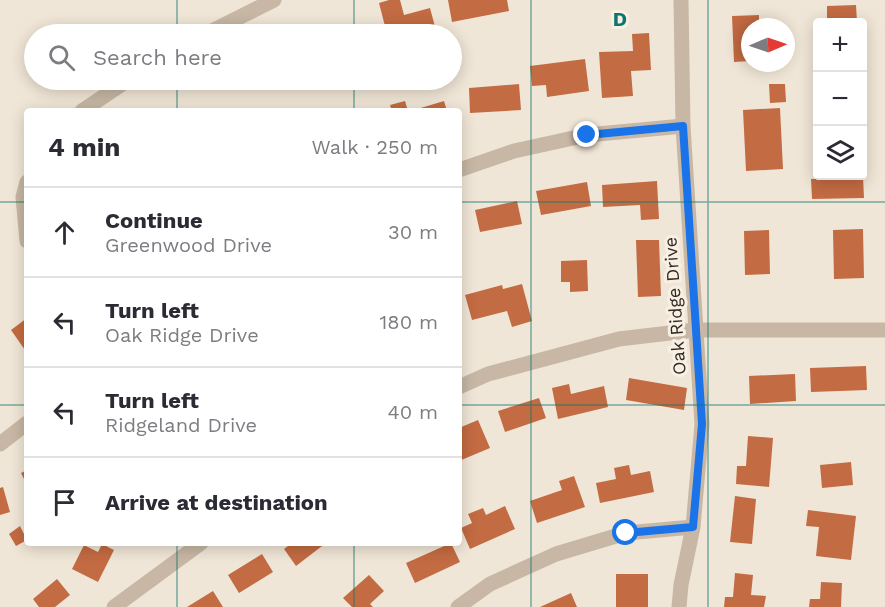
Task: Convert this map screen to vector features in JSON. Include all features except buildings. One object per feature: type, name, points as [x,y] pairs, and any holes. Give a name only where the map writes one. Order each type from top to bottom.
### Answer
[{"type":"street","points":[[226,24],[274,0]]},
{"type":"street","name":"Oak Ridge Drive","points":[[679,607],[681,585],[693,527],[702,424],[683,126],[681,0]]},
{"type":"street","points":[[86,108],[113,90]]},
{"type":"street","points":[[462,169],[514,151],[587,135],[683,126]]},
{"type":"street","points":[[462,386],[488,374],[619,339],[695,330],[885,330]]},
{"type":"street","points":[[0,444],[24,425]]},
{"type":"street","points":[[458,607],[490,584],[556,554],[626,533],[693,527]]},
{"type":"street","points":[[114,607],[197,546]]},
{"type":"route","points":[[587,135],[683,126],[702,424],[693,527],[626,533]]}]
